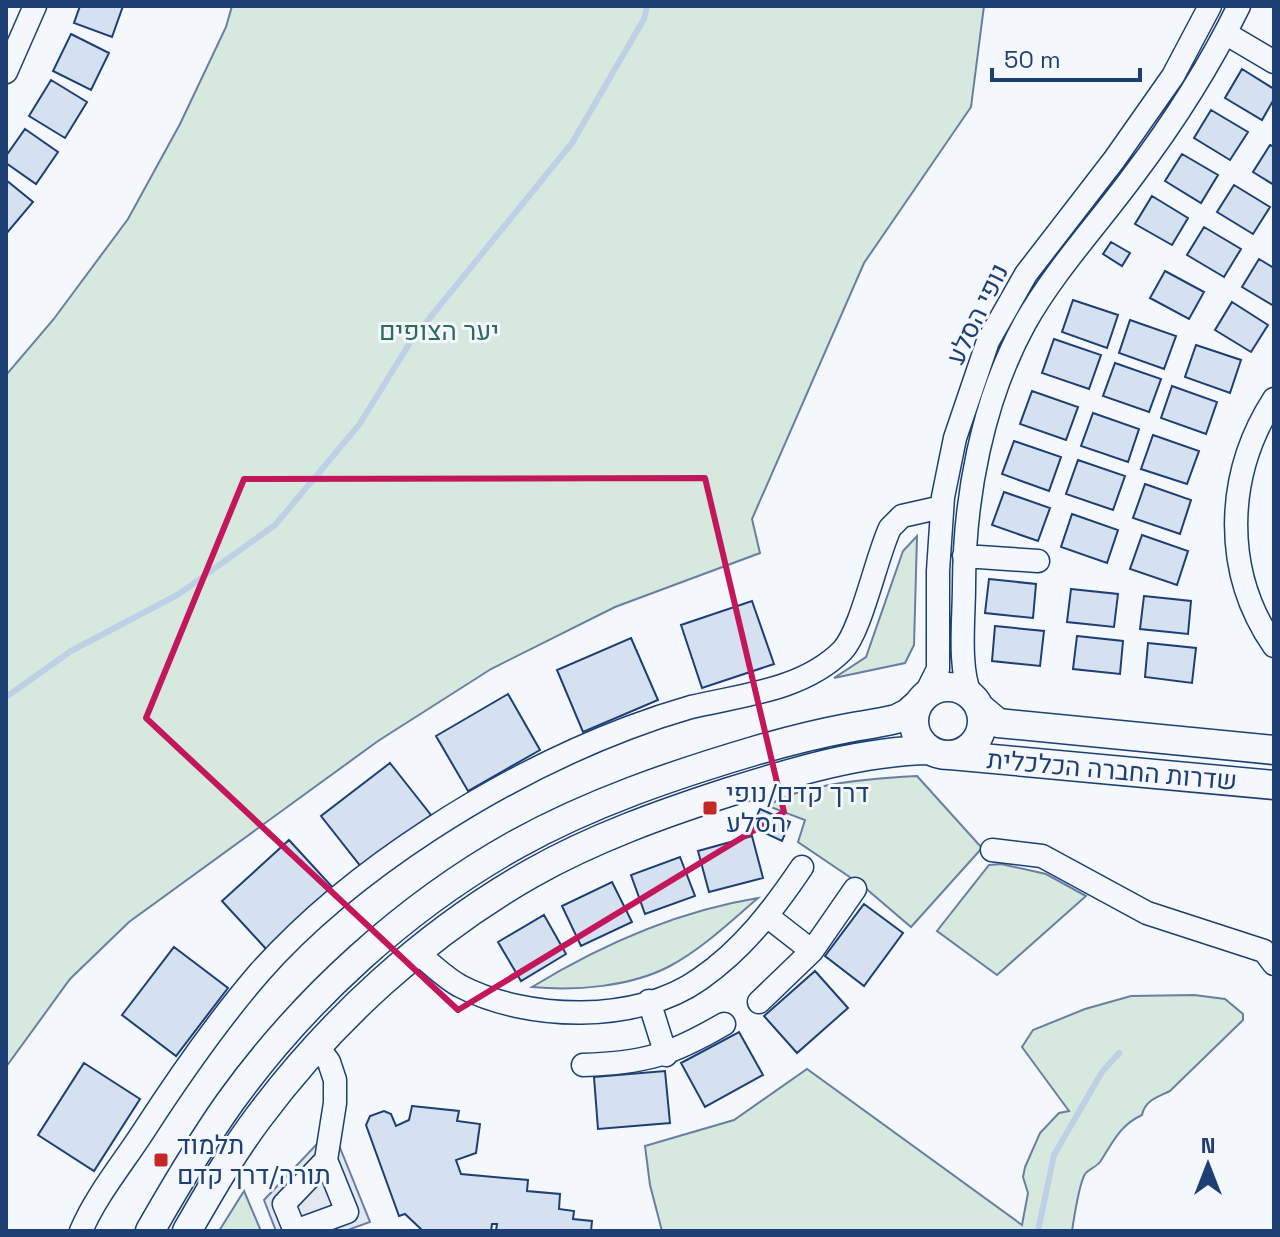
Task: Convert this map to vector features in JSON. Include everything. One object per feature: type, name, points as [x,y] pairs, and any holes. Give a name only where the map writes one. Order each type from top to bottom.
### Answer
[{"type":"main road","points":[[150,1231],[206,1137],[275,1047],[342,976],[391,932],[448,888],[517,844],[622,796],[754,751],[896,719],[908,713],[922,699],[947,686],[965,691],[975,702],[982,722],[976,740],[962,752],[940,752],[917,737],[914,721],[922,699]]},
{"type":"main road","name":"שדרות החברה הכלכלית","points":[[975,702],[998,723],[1274,750]]},
{"type":"main road","name":"שדרות החברה הכלכלית","points":[[187,1231],[258,1118],[318,1047],[364,999],[417,952],[467,914],[533,872],[622,830],[730,792],[808,769],[887,754],[940,752],[1274,785]]},
{"type":"street","points":[[6,72],[35,6]]},
{"type":"street","name":"נופי הסלע","points":[[922,699],[938,669],[938,571],[942,507],[955,438],[983,355],[1002,313],[1042,251],[1153,105],[1186,53],[1210,6]]},
{"type":"street","name":"נופי הסלע","points":[[975,702],[964,677],[964,556],[968,501],[980,445],[1002,377],[1024,325],[1062,266],[1174,119],[1208,66],[1239,6]]},
{"type":"street","points":[[1225,33],[1274,62]]},
{"type":"street","points":[[1274,399],[1252,441],[1240,476],[1234,533],[1252,609],[1274,646]]},
{"type":"street","points":[[81,1231],[176,1081],[217,1025],[261,971],[366,876],[498,789],[558,758],[687,708],[790,683],[822,668],[845,649],[890,528],[902,516],[942,507]]},
{"type":"street","points":[[964,556],[1038,561]]},
{"type":"street","points":[[992,850],[1042,856],[1147,913],[1264,951],[1274,964]]},
{"type":"street","points":[[417,952],[460,986],[487,998],[539,1010],[587,1013],[649,1001],[671,995],[698,981],[727,959],[767,916],[802,867]]},
{"type":"street","points":[[759,1002],[812,951],[855,889]]},
{"type":"street","points":[[767,916],[812,951]]},
{"type":"street","points":[[649,1001],[666,1055]]},
{"type":"street","points":[[583,1065],[624,1063],[666,1055],[724,1024]]},
{"type":"street","points":[[318,1047],[329,1062],[335,1080],[335,1103],[326,1160]]},
{"type":"highlighted area","points":[[705,478],[784,812],[458,1010],[146,718],[244,479]]},
{"type":"green space","name":"יער הצופים","points":[[232,6],[984,6],[971,107],[864,263],[752,519],[760,553],[615,607],[491,669],[378,741],[129,922],[70,979],[6,1067],[6,375],[53,320],[128,219],[180,124],[226,27]]},
{"type":"green space","points":[[917,536],[914,645],[905,663],[834,678],[866,657],[903,551]]},
{"type":"green space","points":[[917,776],[982,848],[911,927],[863,886],[798,842],[805,820],[768,806],[782,798],[819,787]]},
{"type":"green space","points":[[1001,864],[1046,874],[1086,896],[997,975],[937,931],[989,865]]},
{"type":"green space","points":[[758,898],[694,951],[654,973],[602,986],[532,987],[585,957],[641,932],[699,911]]},
{"type":"green space","points":[[1194,995],[1225,999],[1243,1014],[1243,1020],[1170,1091],[1149,1102],[1142,1115],[1128,1124],[1100,1162],[1085,1174],[1072,1231],[662,1231],[650,1185],[645,1146],[734,1120],[807,1069],[1022,1225],[1028,1193],[1023,1177],[1025,1167],[1040,1133],[1059,1113],[1069,1111],[1022,1047],[1033,1030],[1085,1009],[1131,996]]},
{"type":"green space","points":[[244,1191],[261,1231],[219,1231]]},
{"type":"shaded area","points":[[332,1128],[370,1222],[345,1231],[276,1231],[264,1200]]},
{"type":"building","points":[[80,6],[123,6],[112,37],[74,23]]},
{"type":"building","points":[[71,34],[109,53],[91,90],[53,71]]},
{"type":"building","points":[[1242,69],[1274,89],[1274,99],[1262,120],[1225,98]]},
{"type":"building","points":[[51,80],[87,102],[65,138],[29,116]]},
{"type":"building","points":[[1211,110],[1248,132],[1230,160],[1194,138]]},
{"type":"building","points":[[25,129],[58,152],[36,184],[6,163],[6,156]]},
{"type":"building","points":[[1270,145],[1274,147],[1274,185],[1253,172]]},
{"type":"building","points":[[1182,154],[1218,175],[1201,203],[1165,181]]},
{"type":"building","points":[[6,180],[33,202],[6,234]]},
{"type":"building","points":[[1234,185],[1270,207],[1253,234],[1217,212]]},
{"type":"building","points":[[1152,196],[1188,218],[1172,245],[1135,224]]},
{"type":"building","points":[[1204,227],[1241,249],[1224,277],[1187,255]]},
{"type":"building","points":[[1111,242],[1130,253],[1122,266],[1103,254]]},
{"type":"building","points":[[1259,259],[1274,268],[1274,306],[1242,287]]},
{"type":"building","points":[[1165,271],[1204,292],[1189,319],[1150,298]]},
{"type":"building","points":[[1073,300],[1118,315],[1107,348],[1062,332]]},
{"type":"building","points":[[1232,302],[1268,325],[1251,352],[1215,330]]},
{"type":"building","points":[[1130,320],[1176,336],[1164,369],[1119,353]]},
{"type":"building","points":[[1054,339],[1101,355],[1089,389],[1042,373]]},
{"type":"building","points":[[1196,345],[1241,360],[1230,393],[1185,377]]},
{"type":"building","points":[[1115,363],[1161,379],[1149,412],[1103,396]]},
{"type":"building","points":[[1172,386],[1217,402],[1206,434],[1161,418]]},
{"type":"building","points":[[1032,391],[1078,407],[1066,440],[1020,424]]},
{"type":"building","points":[[1093,413],[1139,429],[1128,462],[1081,446]]},
{"type":"building","points":[[1153,435],[1199,451],[1187,484],[1141,469]]},
{"type":"building","points":[[1014,441],[1061,457],[1049,491],[1002,474]]},
{"type":"building","points":[[1078,460],[1125,476],[1113,510],[1066,494]]},
{"type":"building","points":[[1145,484],[1191,500],[1180,534],[1133,518]]},
{"type":"building","points":[[1004,492],[1050,508],[1038,541],[992,525]]},
{"type":"building","points":[[1072,514],[1118,530],[1107,563],[1061,547]]},
{"type":"building","points":[[1142,535],[1188,551],[1177,585],[1130,569]]},
{"type":"building","points":[[989,579],[1036,584],[1033,618],[985,613]]},
{"type":"building","points":[[1071,589],[1118,594],[1114,627],[1067,622]]},
{"type":"building","points":[[1144,596],[1191,601],[1188,634],[1140,629]]},
{"type":"building","points":[[752,601],[774,664],[702,688],[681,625]]},
{"type":"building","points":[[995,626],[1044,631],[1040,666],[992,661]]},
{"type":"building","points":[[1077,636],[1123,641],[1120,674],[1073,669]]},
{"type":"building","points":[[631,638],[658,700],[583,732],[557,670]]},
{"type":"building","points":[[1148,643],[1196,648],[1192,683],[1145,677]]},
{"type":"building","points":[[508,694],[540,750],[468,791],[436,736]]},
{"type":"building","points":[[390,763],[431,815],[362,868],[321,816]]},
{"type":"building","points":[[760,809],[790,822],[782,841],[752,827]]},
{"type":"building","points":[[752,836],[763,878],[709,892],[698,851]]},
{"type":"building","points":[[289,840],[334,889],[267,950],[222,901]]},
{"type":"building","points":[[680,857],[695,896],[645,914],[631,875]]},
{"type":"building","points":[[612,882],[632,922],[581,946],[562,906]]},
{"type":"building","points":[[864,904],[903,933],[864,986],[825,956]]},
{"type":"building","points":[[544,915],[566,954],[521,981],[498,942]]},
{"type":"building","points":[[174,947],[228,988],[176,1056],[122,1015]]},
{"type":"building","points":[[815,971],[848,1008],[797,1053],[764,1016]]},
{"type":"building","points":[[739,1032],[763,1075],[705,1107],[681,1063]]},
{"type":"building","points":[[84,1063],[140,1099],[94,1171],[38,1135]]},
{"type":"building","points":[[665,1071],[670,1123],[598,1129],[594,1077]]},
{"type":"building","points":[[412,1106],[459,1111],[457,1121],[480,1124],[476,1153],[456,1160],[461,1174],[528,1180],[527,1191],[560,1194],[559,1209],[574,1211],[573,1219],[592,1221],[591,1231],[496,1231],[497,1224],[492,1224],[491,1231],[423,1231],[405,1214],[399,1216],[366,1125],[370,1116],[384,1111],[391,1114],[396,1126],[409,1120]]},
{"type":"waterway","points":[[6,697],[71,651],[179,594],[275,525],[359,425],[411,341],[572,143],[644,19],[647,6]]},
{"type":"waterway","points":[[1038,1231],[1054,1155],[1102,1072],[1119,1053]]},
{"type":"place","name":"דרך קדם/נופי הסלע","points":[[710,808]]},
{"type":"place","name":"תלמוד תורה/דרך קדם","points":[[161,1160]]}]
